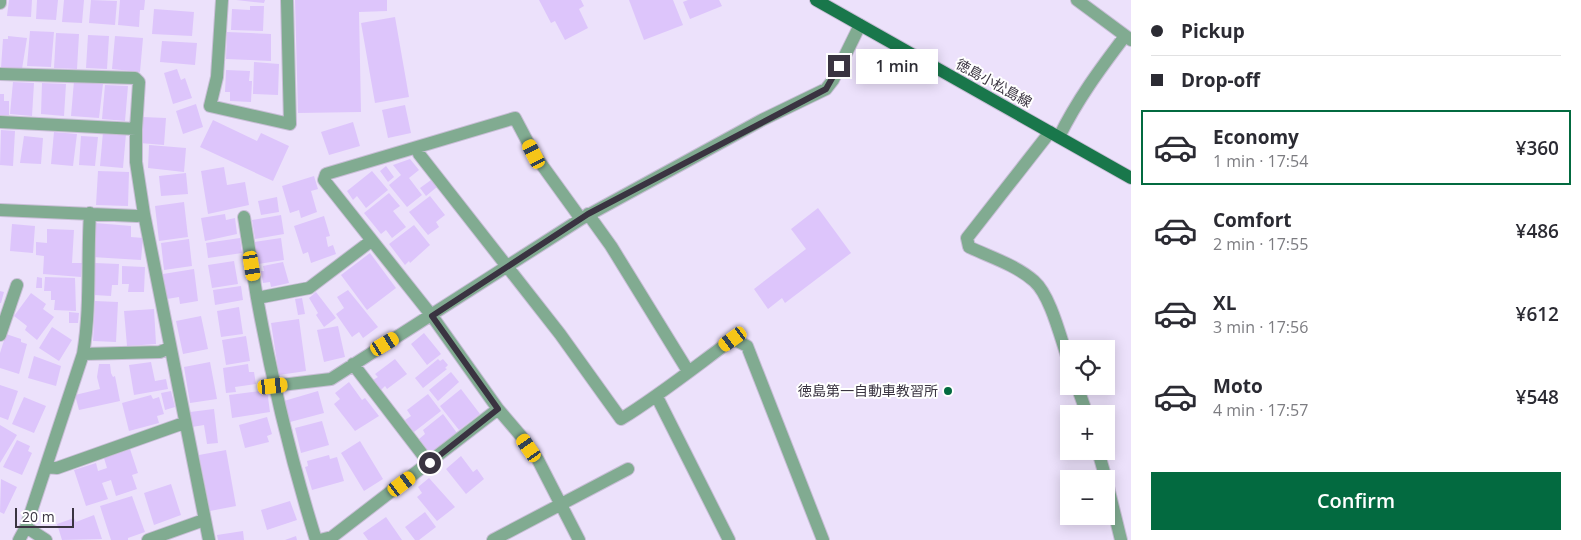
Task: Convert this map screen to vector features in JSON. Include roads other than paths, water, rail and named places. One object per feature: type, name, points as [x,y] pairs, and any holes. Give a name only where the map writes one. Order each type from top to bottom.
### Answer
[{"type":"main road","name":"徳島小松島線","points":[[816,0],[1131,178]]},
{"type":"street","points":[[222,0],[217,77],[210,106],[290,124],[287,0]]},
{"type":"street","points":[[1061,340],[1042,291],[1034,281],[1018,270],[969,247],[967,238],[1054,135],[1090,81],[1128,38],[1077,0]]},
{"type":"street","points":[[273,386],[331,379],[432,316],[584,216],[826,89],[833,80],[860,25]]},
{"type":"street","points":[[0,74],[135,78],[139,82],[136,162],[169,348],[208,540]]},
{"type":"street","points":[[579,540],[538,460],[498,409],[432,316],[324,180],[326,174],[515,118],[534,154],[611,246],[688,371]]},
{"type":"street","points":[[0,122],[136,129]]},
{"type":"street","points":[[418,147],[419,154],[507,265],[621,418],[657,397],[688,371],[733,339],[747,346],[824,540]]},
{"type":"street","points":[[0,210],[137,216],[144,214]]},
{"type":"street","points":[[19,540],[26,527],[84,354],[88,324],[87,260],[90,213]]},
{"type":"street","points":[[244,217],[273,386],[297,479],[318,540],[332,537],[498,409]]},
{"type":"street","points":[[257,298],[309,288],[371,241]]},
{"type":"street","points":[[0,335],[17,285]]},
{"type":"street","points":[[84,354],[160,352],[169,348]]},
{"type":"street","points":[[353,364],[430,463]]},
{"type":"street","points":[[657,397],[729,540]]},
{"type":"street","points":[[46,467],[57,468],[184,423]]},
{"type":"street","points":[[493,540],[628,469]]},
{"type":"street","points":[[1115,516],[1121,540]]},
{"type":"street","points":[[148,540],[204,520]]},
{"type":"street","points":[[26,527],[46,540]]},
{"type":"place","name":"徳島第一自動車教習所","points":[[948,391]]}]
